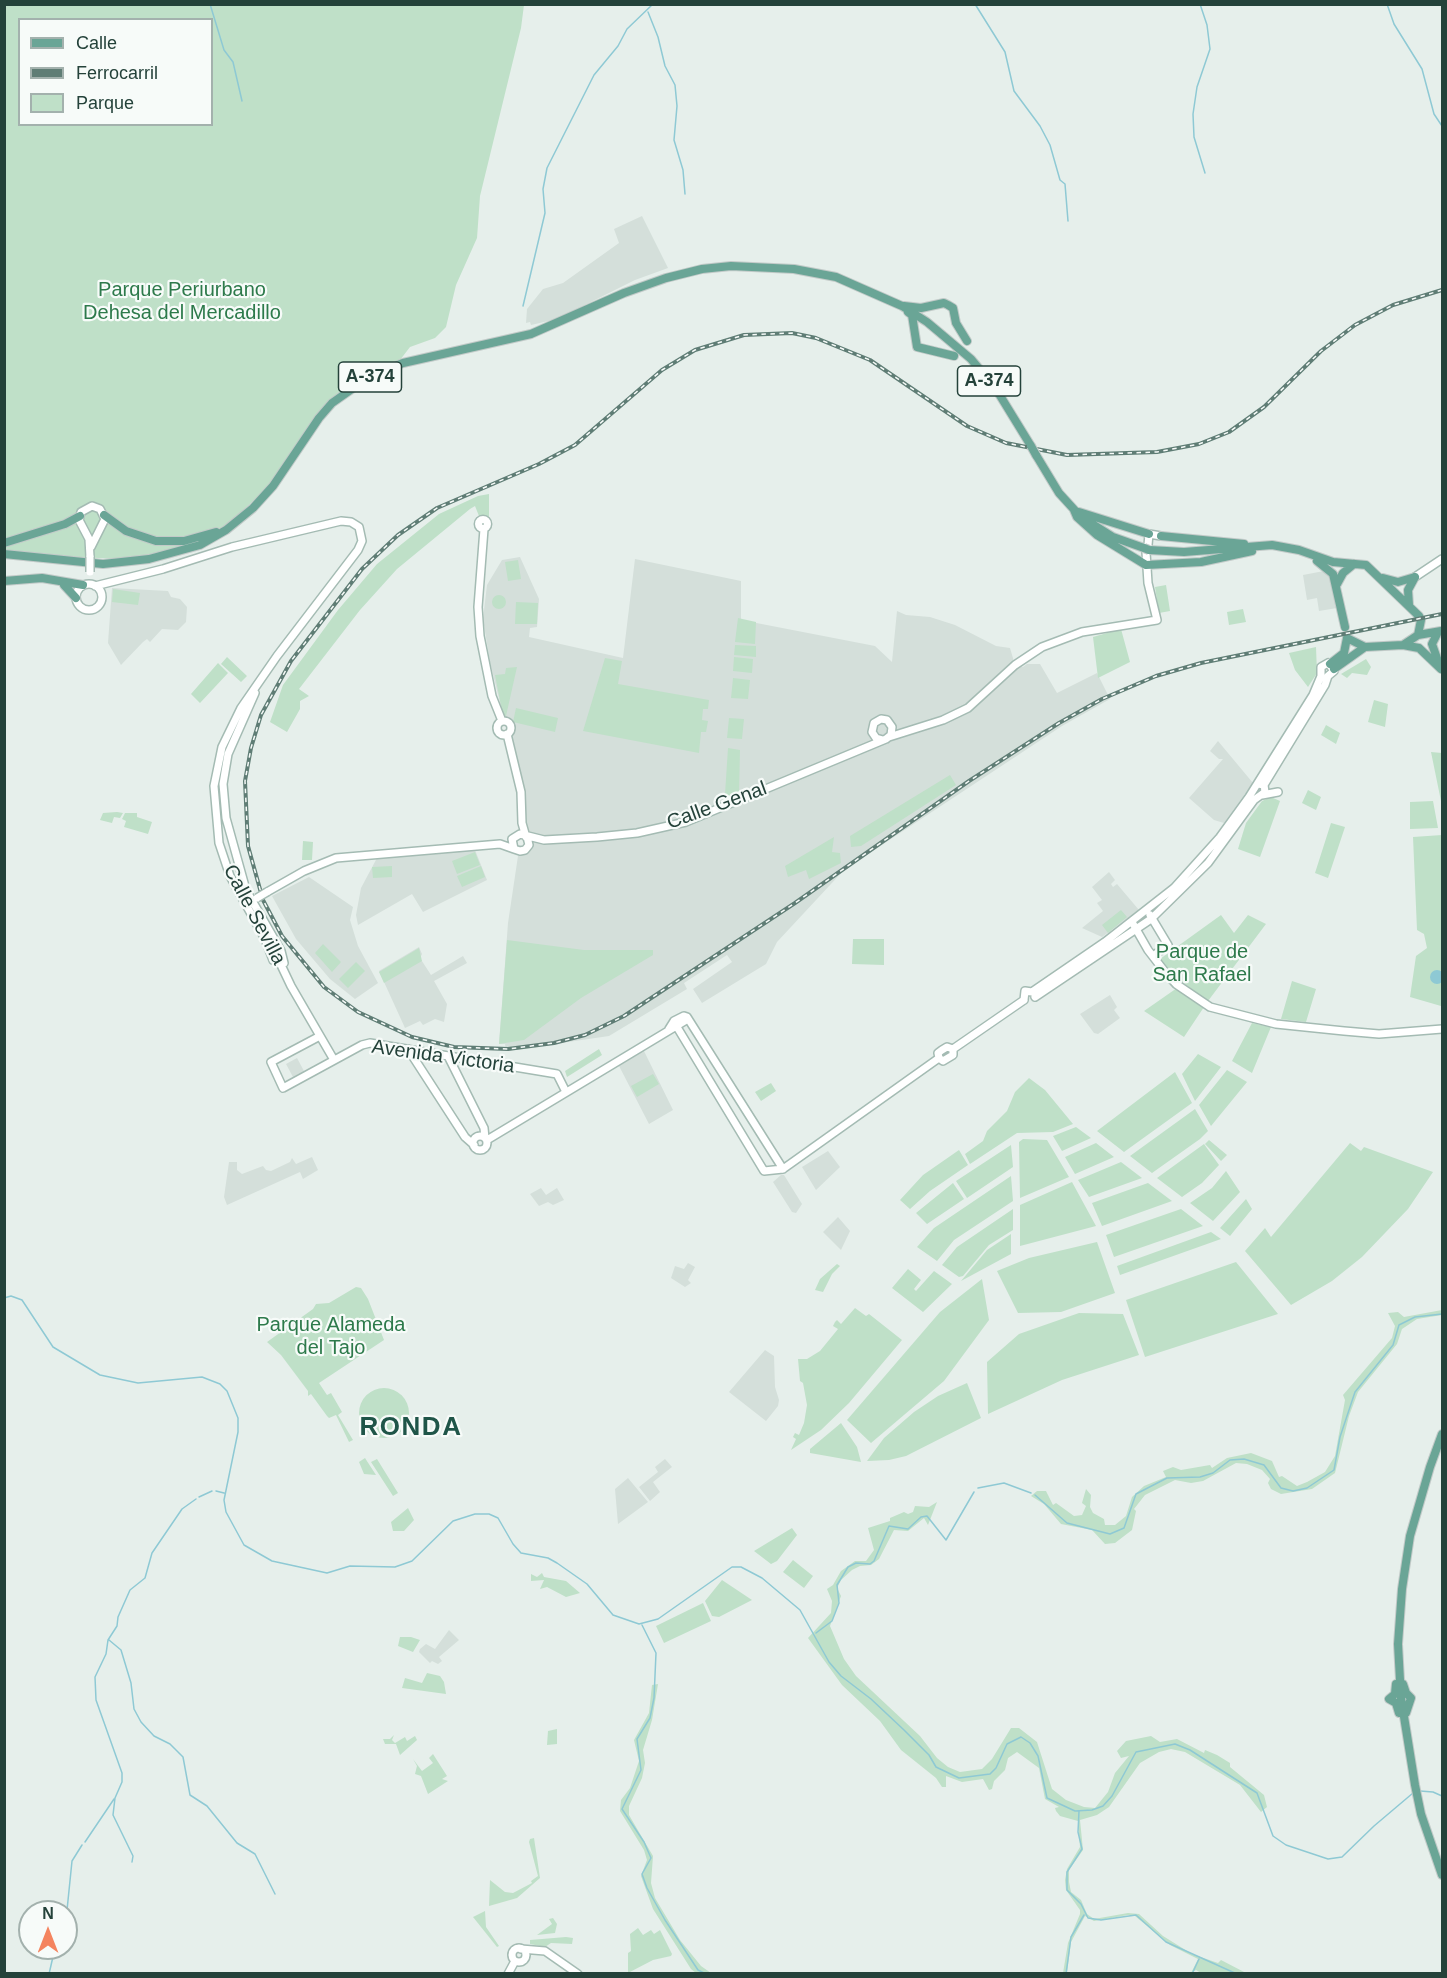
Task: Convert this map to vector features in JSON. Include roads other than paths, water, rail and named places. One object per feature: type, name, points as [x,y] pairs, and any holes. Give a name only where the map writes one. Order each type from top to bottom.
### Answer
[{"type":"main road","name":"A-374","points":[[5,554],[86,564],[134,562],[166,556],[200,544],[239,521],[273,486],[305,435],[332,403],[369,378],[403,363],[531,334],[624,293],[702,269],[762,266],[794,269],[836,278],[902,306],[934,328],[982,372],[1011,411],[1054,486],[1074,510],[1099,529],[1147,553],[1285,547],[1326,560],[1355,564]]},
{"type":"main road","points":[[902,306],[934,306],[944,303],[953,308],[959,329],[967,341]]},
{"type":"main road","points":[[902,306],[912,315],[917,347],[923,350],[947,352],[954,356]]},
{"type":"main road","points":[[915,336],[921,327],[934,328],[931,320],[934,306]]},
{"type":"main road","points":[[91,547],[86,531],[80,524],[80,516],[84,509],[92,506],[100,508],[105,523],[97,531],[90,557],[90,574],[94,585],[102,595]]},
{"type":"main road","points":[[1074,510],[1149,534],[1263,547]]},
{"type":"main road","points":[[1074,510],[1085,526],[1136,560],[1147,553],[1201,562],[1263,547]]},
{"type":"main road","points":[[104,515],[126,531],[156,541],[171,542],[199,538],[239,521]]},
{"type":"main road","points":[[4,543],[65,524],[80,516]]},
{"type":"main road","points":[[4,580],[42,578],[63,584],[94,585],[285,533],[341,521],[354,523],[362,534],[358,550],[282,651]]},
{"type":"main road","points":[[484,529],[478,607],[480,636],[492,696],[502,721],[498,729],[500,733],[507,734],[521,792],[522,823],[527,837],[527,848],[520,851],[500,844]]},
{"type":"main road","points":[[86,531],[97,531]]},
{"type":"main road","points":[[1147,553],[1149,534]]},
{"type":"main road","name":"A-374","points":[[1263,547],[1297,554],[1319,562],[1333,574],[1337,586]]},
{"type":"main road","name":"Calle Genal","points":[[527,837],[543,840],[637,833],[686,822],[905,731],[943,720],[968,708],[1015,665],[1042,647],[1082,632],[1157,620],[1150,596],[1147,553]]},
{"type":"main road","points":[[1382,578],[1398,582],[1415,577],[1443,559]]},
{"type":"main road","points":[[1345,627],[1337,586],[1343,573],[1355,564],[1366,564],[1420,618],[1441,631]]},
{"type":"main road","points":[[76,598],[77,591],[90,574]]},
{"type":"main road","points":[[1409,605],[1408,590],[1415,577]]},
{"type":"main road","points":[[63,584],[76,598],[81,608],[89,610],[100,604],[102,595],[112,581]]},
{"type":"main road","points":[[1420,618],[1417,636],[1441,667]]},
{"type":"main road","points":[[1403,645],[1417,636],[1441,631]]},
{"type":"main road","points":[[1441,631],[1432,644],[1441,667]]},
{"type":"main road","points":[[675,1028],[764,1171],[774,1172],[939,1058],[943,1060],[953,1055],[953,1049],[1024,1000],[1029,1002],[1034,995],[1174,888],[1202,859],[1259,786],[1325,675],[1344,653],[1347,638],[1365,647]]},
{"type":"main road","points":[[1325,675],[1323,666],[1332,666],[1365,647],[1403,645],[1424,651],[1441,667]]},
{"type":"main road","name":"Calle Sevilla","points":[[282,651],[241,708],[220,755],[214,786],[217,830],[223,857],[235,886],[264,937],[271,957],[279,959],[334,1060]]},
{"type":"main road","name":"Calle Sevilla","points":[[282,651],[256,691],[239,726],[226,764],[224,798],[232,844],[254,899],[280,950],[287,977]]},
{"type":"main road","points":[[890,723],[892,731],[886,739],[876,738],[872,732],[878,720],[884,720],[890,723],[905,731]]},
{"type":"main road","name":"Calle Genal","points":[[817,767],[829,759],[869,744],[872,732]]},
{"type":"main road","name":"Calle Genal","points":[[835,761],[855,750]]},
{"type":"main road","points":[[220,755],[226,764]]},
{"type":"main road","points":[[214,786],[220,789],[224,785]]},
{"type":"main road","points":[[1258,797],[1259,786]]},
{"type":"main road","points":[[1034,995],[1151,919],[1208,863],[1258,797],[1267,792],[1278,792]]},
{"type":"main road","points":[[214,798],[218,794],[224,798]]},
{"type":"main road","points":[[514,849],[514,837],[522,823]]},
{"type":"main road","points":[[254,899],[304,871],[336,858],[500,844],[520,834],[527,837]]},
{"type":"main road","name":"Calle Genal","points":[[527,848],[543,840]]},
{"type":"main road","points":[[1146,911],[1168,945],[1153,956]]},
{"type":"main road","points":[[1132,922],[1153,956],[1176,984],[1206,1005],[1276,1024],[1371,1034],[1443,1029]]},
{"type":"main road","points":[[279,959],[282,955],[280,950]]},
{"type":"main road","points":[[486,1139],[675,1028],[684,1016],[781,1166]]},
{"type":"main road","name":"Avenida Victoria","points":[[320,1036],[271,1062],[283,1088],[370,1043],[557,1074],[566,1092]]},
{"type":"main road","points":[[408,1049],[465,1137],[477,1149],[483,1150],[487,1145],[484,1128],[448,1056]]},
{"type":"main road","points":[[1443,1434],[1422,1491],[1407,1554],[1401,1599],[1399,1671],[1395,1694],[1389,1699],[1396,1703],[1403,1721],[1417,1797],[1443,1875]]},
{"type":"main road","points":[[1399,1671],[1406,1693],[1411,1698],[1403,1721]]},
{"type":"main road","points":[[508,1974],[515,1961],[522,1961],[523,1952],[539,1949],[578,1974]]},
{"type":"water","points":[[1434,970],[1440,970],[1444,977],[1440,984],[1434,984],[1430,980],[1430,974]]},
{"type":"waterway","points":[[210,4],[224,50],[233,62],[242,101]]},
{"type":"waterway","points":[[523,306],[545,213],[543,189],[547,168],[594,75],[618,46],[627,29],[653,4]]},
{"type":"waterway","points":[[975,4],[1005,52],[1014,91],[1040,126],[1050,145],[1060,180],[1065,184],[1068,221]]},
{"type":"waterway","points":[[1200,4],[1207,25],[1210,49],[1197,87],[1193,114],[1194,137],[1205,173]]},
{"type":"waterway","points":[[1387,4],[1394,24],[1422,69],[1434,114],[1442,126]]},
{"type":"waterway","points":[[648,12],[658,37],[665,66],[675,85],[677,106],[674,140],[683,170],[685,194]]},
{"type":"waterway","points":[[4,1298],[11,1296],[22,1300],[53,1347],[100,1375],[138,1383],[202,1377],[220,1384],[227,1391],[238,1418],[238,1432],[224,1500],[226,1512],[244,1545],[272,1561],[327,1573],[350,1566],[395,1567],[412,1561],[453,1521],[475,1514],[489,1514],[498,1518],[521,1553],[548,1558],[557,1563],[587,1584],[613,1615],[639,1624],[658,1619],[732,1567],[741,1567],[762,1578],[800,1610],[829,1662],[841,1676],[871,1699],[904,1730],[929,1755],[936,1767],[959,1778],[990,1774],[996,1768],[1007,1744],[1021,1737],[1030,1743],[1038,1756],[1047,1798],[1075,1811],[1092,1810],[1103,1806],[1112,1796],[1136,1752],[1175,1744],[1190,1750],[1257,1793],[1273,1836],[1286,1845],[1328,1859],[1342,1857],[1413,1793]]},
{"type":"waterway","points":[[1035,1495],[1067,1523],[1110,1534],[1124,1528],[1136,1494],[1167,1478],[1200,1477],[1213,1473],[1230,1460],[1244,1459],[1264,1465],[1281,1488],[1293,1491],[1307,1488],[1334,1470],[1340,1437],[1355,1392],[1393,1345],[1399,1325],[1415,1317],[1442,1314]]},
{"type":"waterway","points":[[978,1488],[1004,1483],[1031,1493]]},
{"type":"waterway","points":[[199,1497],[212,1491]]},
{"type":"waterway","points":[[216,1491],[224,1493]]},
{"type":"waterway","points":[[816,1633],[832,1621],[839,1603],[837,1585],[848,1567],[856,1563],[870,1564],[874,1561],[889,1526],[908,1529],[921,1517],[927,1516],[946,1540],[974,1492]]},
{"type":"waterway","points":[[132,1862],[133,1856],[113,1815],[115,1798],[122,1782],[122,1773],[96,1700],[95,1677],[130,1590],[145,1578],[152,1553],[182,1509],[196,1499]]},
{"type":"waterway","points":[[642,1625],[656,1653],[654,1698],[650,1718],[637,1739],[641,1770],[622,1809],[644,1842],[651,1858],[642,1874],[647,1888],[698,1970],[706,1974]]},
{"type":"waterway","points":[[109,1640],[121,1650],[131,1683],[134,1709],[141,1722],[154,1736],[170,1744],[183,1757],[190,1795],[207,1806],[237,1843],[255,1854],[275,1894]]},
{"type":"waterway","points":[[1420,1791],[1433,1792],[1442,1796]]},
{"type":"waterway","points":[[85,1842],[114,1799]]},
{"type":"waterway","points":[[1079,1811],[1078,1832],[1082,1849],[1067,1872],[1067,1890],[1081,1904],[1088,1918],[1101,1920],[1136,1915],[1166,1942],[1237,1974]]},
{"type":"waterway","points":[[68,1900],[72,1861],[82,1845]]},
{"type":"waterway","points":[[1066,1974],[1071,1937],[1084,1915]]},
{"type":"waterway","points":[[1192,1974],[1199,1959]]},
{"type":"waterway","points":[[49,1974],[52,1960]]},
{"type":"railway","points":[[1442,290],[1393,305],[1355,325],[1321,351],[1264,407],[1229,432],[1199,444],[1157,452],[1067,455],[1006,443],[967,426],[870,360],[816,338],[792,333],[744,335],[695,350],[662,370],[575,445],[539,464],[437,508],[398,535],[362,569],[291,661],[261,715],[251,748],[245,781],[248,846],[263,900],[282,936],[324,987],[358,1012],[412,1037],[454,1047],[508,1049],[554,1043],[585,1035],[624,1016],[795,903],[969,781],[1059,723],[1102,699],[1156,676],[1201,663],[1442,614]]},
{"type":"district","name":"RONDA","points":[[411,1428]]},
{"type":"park label","name":"Parque Periurbano Dehesa del Mercadillo","points":[[182,302]]},
{"type":"park label","name":"Parque de San Rafael","points":[[1202,964]]},
{"type":"park label","name":"Parque Alameda del Tajo","points":[[331,1336]]}]
